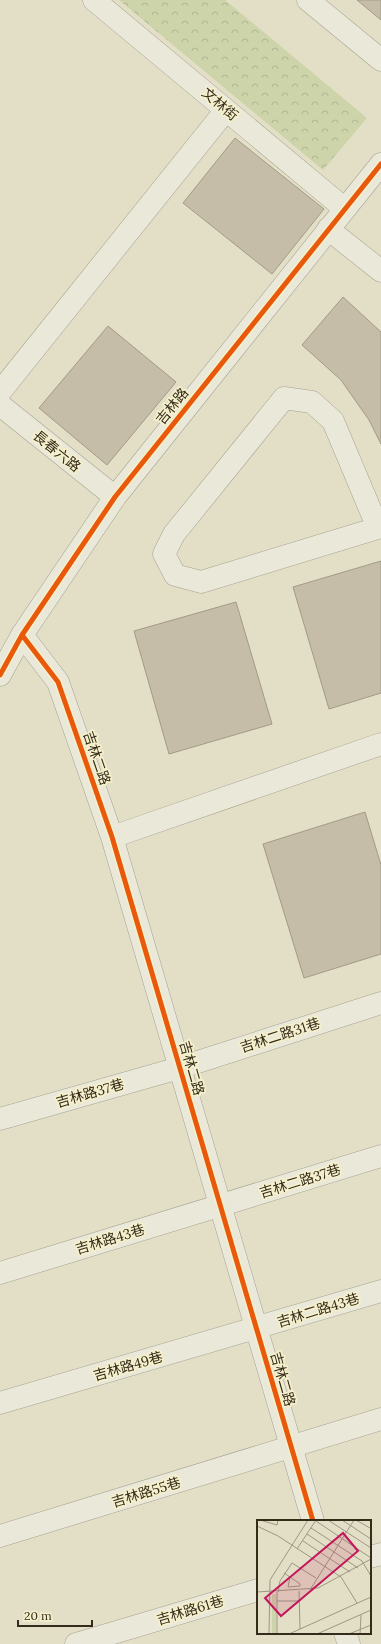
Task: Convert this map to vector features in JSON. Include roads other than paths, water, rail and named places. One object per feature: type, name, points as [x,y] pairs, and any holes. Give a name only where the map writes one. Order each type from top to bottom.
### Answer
[{"type":"street","name":"文林街","points":[[94,0],[345,209]]},
{"type":"street","points":[[308,0],[381,60]]},
{"type":"street","points":[[0,392],[226,110]]},
{"type":"street","name":"吉林路","points":[[0,676],[22,635],[115,497],[381,164]]},
{"type":"street","points":[[328,230],[381,271]]},
{"type":"street","points":[[284,398],[312,402],[333,421],[379,527],[201,582],[175,575],[164,554],[174,534],[284,398]]},
{"type":"street","name":"長春六路","points":[[0,405],[115,497]]},
{"type":"street","name":"吉林二路","points":[[22,635],[58,682],[112,838],[313,1520]]},
{"type":"street","points":[[112,838],[381,744]]},
{"type":"street","name":"吉林二路31巷","points":[[179,1068],[381,1003]]},
{"type":"street","name":"吉林路37巷","points":[[0,1119],[179,1068]]},
{"type":"street","name":"吉林二路37巷","points":[[220,1205],[381,1156]]},
{"type":"street","name":"吉林路43巷","points":[[0,1273],[220,1205]]},
{"type":"street","name":"吉林二路43巷","points":[[256,1329],[381,1291]]},
{"type":"street","name":"吉林路49巷","points":[[0,1403],[256,1329]]},
{"type":"street","name":"吉林路55巷","points":[[0,1536],[291,1448],[381,1419]]},
{"type":"street","points":[[371,1557],[381,1554]]},
{"type":"street","name":"吉林路61巷","points":[[76,1644],[257,1590]]},
{"type":"street","points":[[345,1634],[349,1644]]}]
